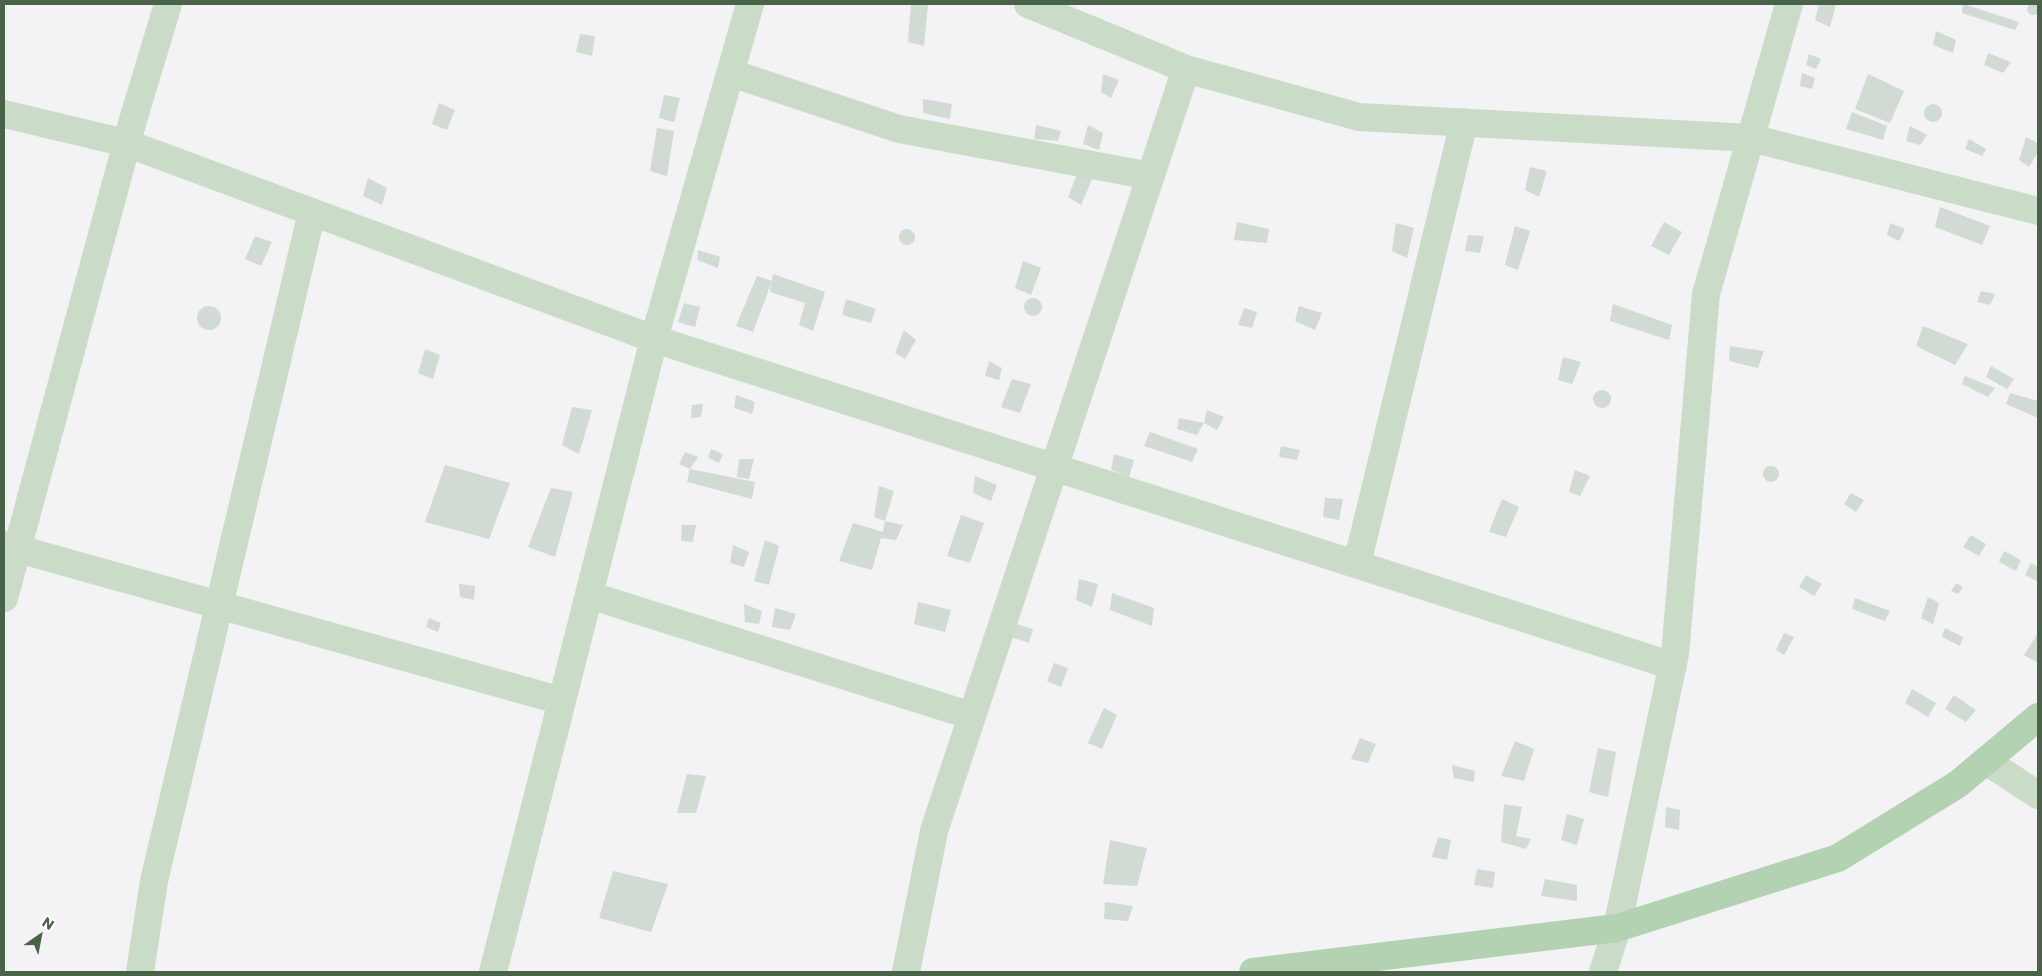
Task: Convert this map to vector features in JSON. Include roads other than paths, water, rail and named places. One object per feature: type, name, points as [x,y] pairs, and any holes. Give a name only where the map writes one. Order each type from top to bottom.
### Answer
[{"type":"main road","points":[[1253,972],[1617,928],[1838,858],[1958,784],[2038,717]]},
{"type":"street","points":[[4,598],[10,547],[168,4]]},
{"type":"street","points":[[493,972],[654,339],[750,4]]},
{"type":"street","points":[[1028,4],[1186,69],[1359,117],[1751,138],[2038,211]]},
{"type":"street","points":[[1603,972],[1617,928],[1673,666],[1706,294],[1789,4]]},
{"type":"street","points":[[906,972],[934,831],[1186,69]]},
{"type":"street","points":[[731,73],[899,129],[1151,176]]},
{"type":"street","points":[[4,114],[126,143],[654,339],[1673,666]]},
{"type":"street","points":[[1357,564],[1464,122]]},
{"type":"street","points":[[140,972],[154,881],[312,212]]},
{"type":"street","points":[[10,547],[562,701]]},
{"type":"street","points":[[589,595],[972,716]]},
{"type":"street","points":[[1986,761],[2038,795]]}]
